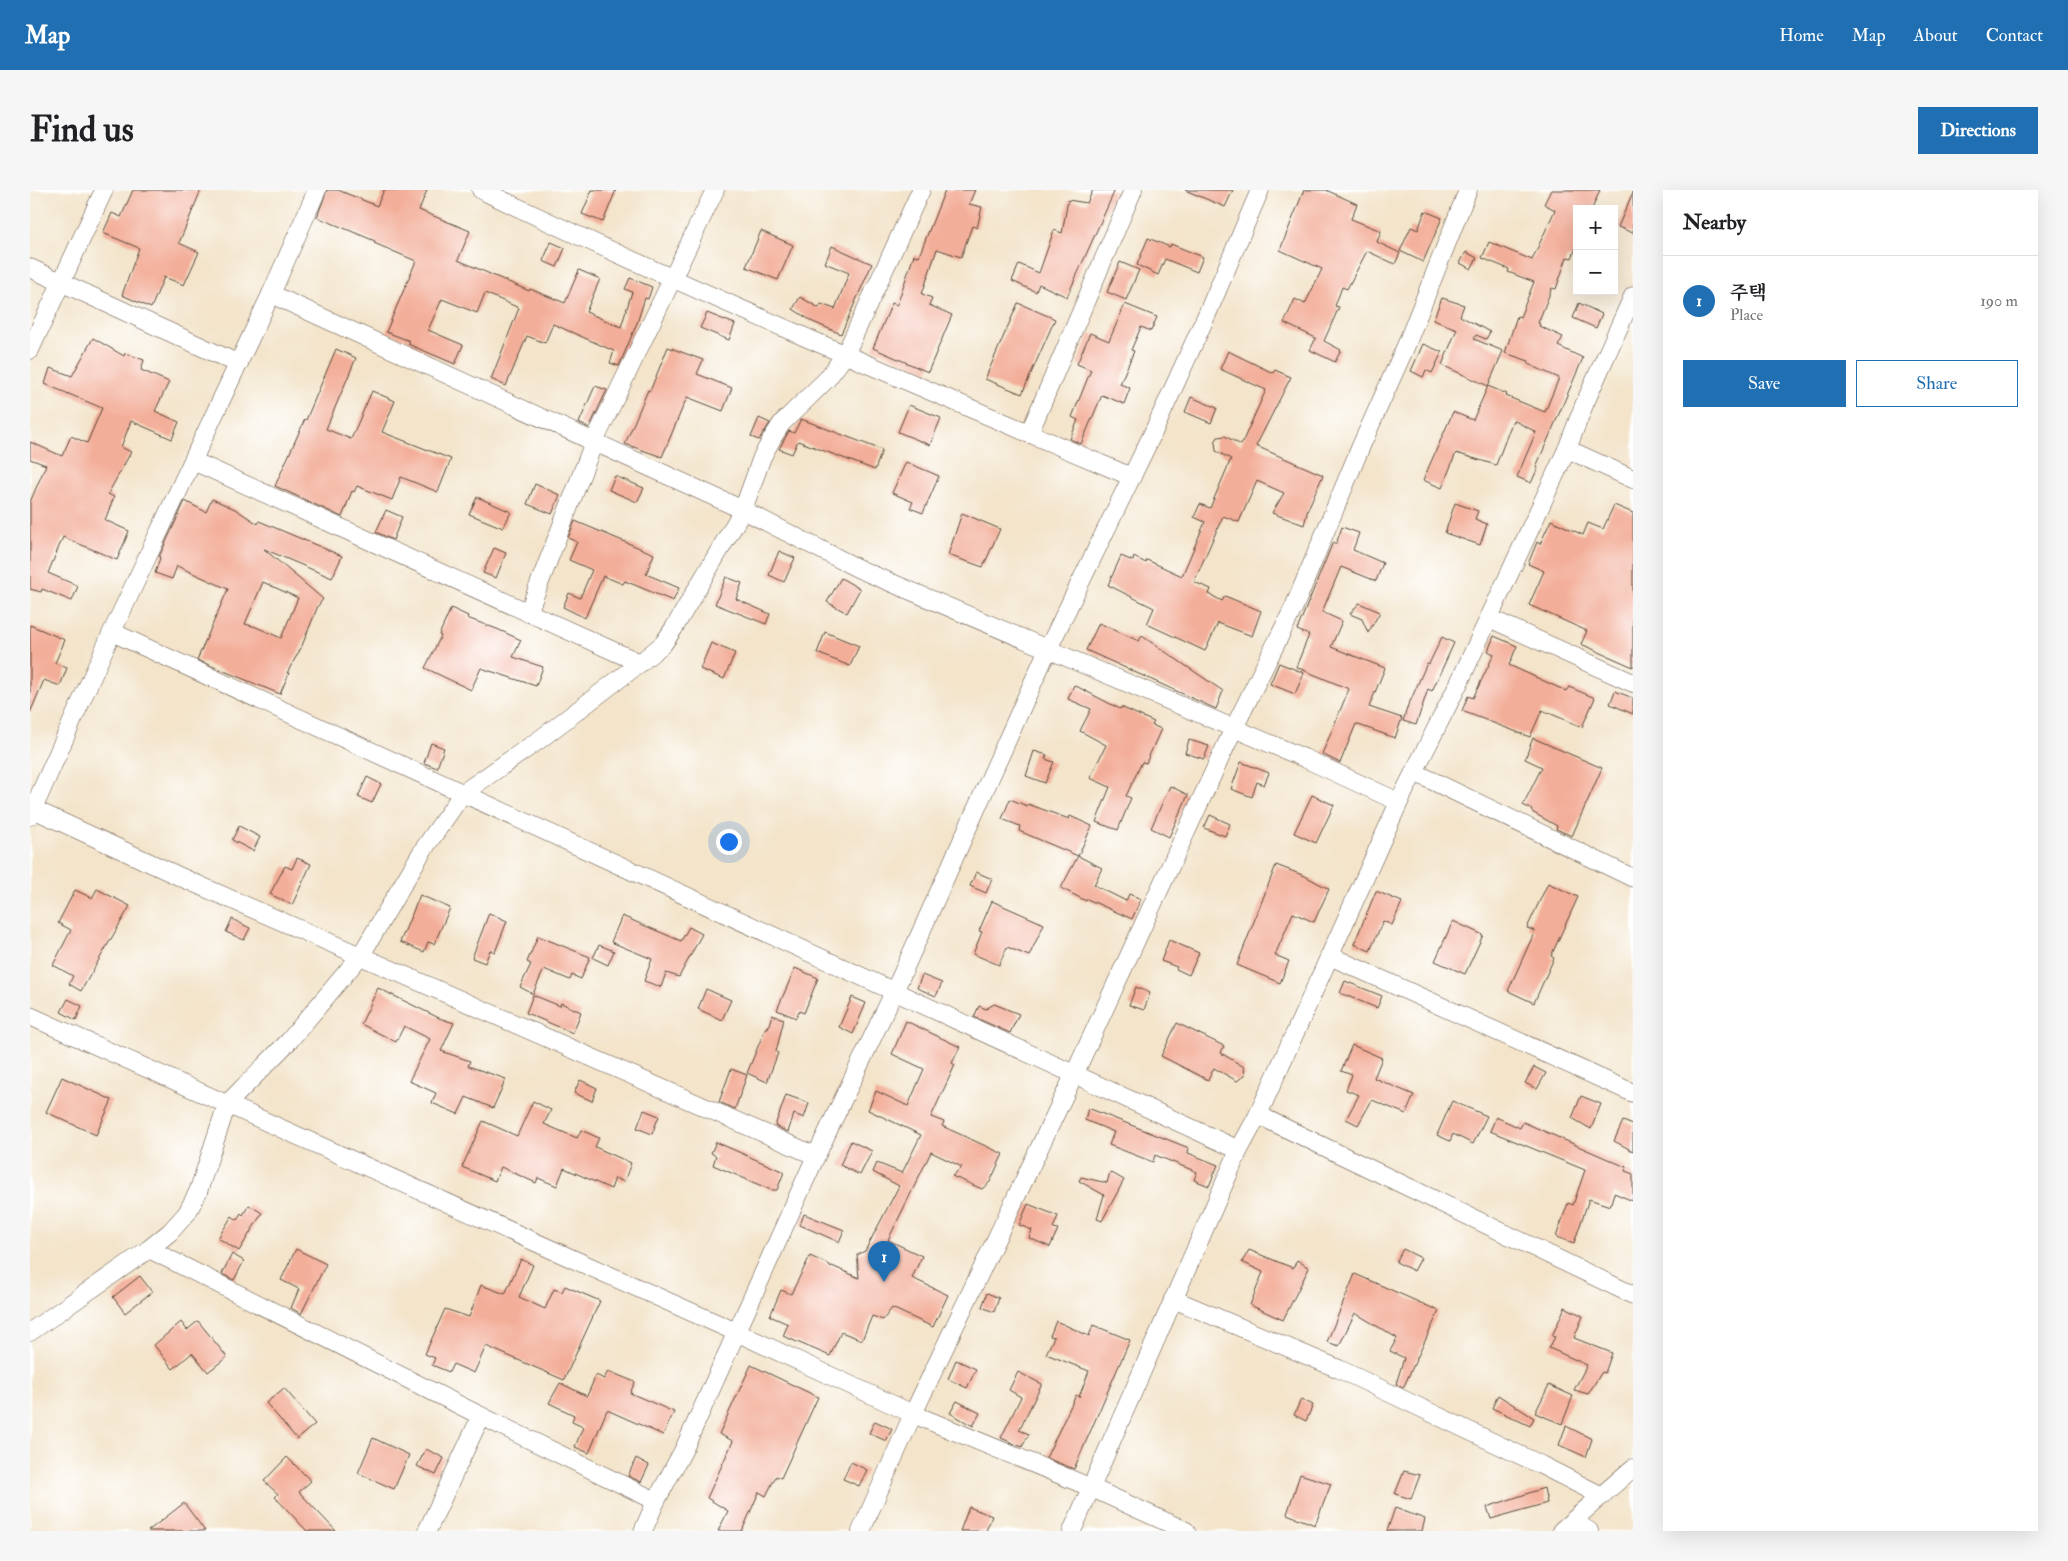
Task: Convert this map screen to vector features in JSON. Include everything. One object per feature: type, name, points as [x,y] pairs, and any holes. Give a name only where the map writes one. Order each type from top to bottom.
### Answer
[{"type":"street","points":[[30,350],[104,190]]},
{"type":"street","points":[[317,190],[239,364],[112,632],[32,813],[361,955],[816,1156]]},
{"type":"street","points":[[481,190],[672,279],[1132,477]]},
{"type":"street","points":[[528,612],[594,442],[715,190]]},
{"type":"street","points":[[30,1332],[149,1249],[170,1232],[191,1206],[198,1192],[227,1104],[313,1014],[361,955],[423,850],[463,793],[539,740],[640,664],[663,644],[742,510],[762,457],[773,437],[782,423],[827,378],[845,355],[920,190]]},
{"type":"street","points":[[1029,434],[1133,190]]},
{"type":"street","points":[[643,1531],[656,1500],[684,1449],[816,1156],[894,992],[1048,649],[1132,477],[1208,312],[1260,190]]},
{"type":"street","points":[[861,1531],[913,1414],[1074,1075],[1234,728],[1294,607],[1361,446],[1405,348],[1468,190]]},
{"type":"street","points":[[30,268],[239,364]]},
{"type":"street","points":[[271,294],[742,510],[859,569],[1234,728],[1400,802]]},
{"type":"street","points":[[1072,1531],[1239,1150],[1258,1115],[1400,802],[1458,685],[1568,449],[1584,405],[1633,296]]},
{"type":"street","points":[[1568,449],[1633,479]]},
{"type":"street","points":[[193,461],[640,664]]},
{"type":"street","points":[[1489,618],[1633,683]]},
{"type":"street","points":[[112,632],[1239,1150]]},
{"type":"street","points":[[1414,772],[1633,878]]},
{"type":"street","points":[[1330,956],[1633,1093]]},
{"type":"street","points":[[30,1016],[736,1332],[913,1414],[1092,1488],[1186,1531]]},
{"type":"street","points":[[1258,1115],[1633,1295]]},
{"type":"street","points":[[149,1249],[481,1416],[656,1500]]},
{"type":"street","points":[[1173,1298],[1339,1369],[1602,1496]]},
{"type":"street","points":[[427,1531],[481,1416]]},
{"type":"street","points":[[1567,1526],[1633,1468]]},
{"type":"street","points":[[1567,1526],[1589,1531]]},
{"type":"building","points":[[133,190],[201,190],[179,243],[199,252],[184,285],[164,277],[151,308],[122,295],[139,248],[103,233],[112,213],[121,217]]},
{"type":"building","points":[[327,190],[338,190],[377,206],[384,190],[427,190],[419,210],[470,231],[458,260],[529,291],[530,289],[565,303],[579,270],[600,279],[586,312],[621,327],[632,292],[625,289],[630,278],[652,287],[648,299],[645,298],[619,366],[610,363],[614,351],[553,324],[545,343],[527,336],[506,386],[491,379],[519,308],[485,293],[477,313],[442,299],[428,330],[463,345],[455,364],[408,344],[410,341],[386,332],[416,261],[374,243],[375,241],[317,217]]},
{"type":"building","points":[[592,190],[616,190],[603,222],[582,214]]},
{"type":"building","points":[[945,190],[975,190],[969,204],[982,207],[977,228],[972,226],[961,257],[937,249],[922,294],[932,298],[929,305],[952,315],[928,372],[873,348],[892,303],[897,305],[914,255],[919,256]]},
{"type":"building","points":[[1093,190],[1115,190],[1067,297],[1039,284],[1036,292],[1012,281],[1019,264],[1039,273],[1054,230],[1062,233],[1068,200],[1087,203]]},
{"type":"building","points":[[1185,190],[1233,190],[1225,207]]},
{"type":"building","points":[[1304,190],[1326,190],[1357,204],[1351,219],[1381,231],[1377,242],[1400,253],[1395,264],[1367,251],[1347,289],[1342,287],[1335,306],[1339,307],[1324,341],[1341,350],[1335,362],[1310,350],[1316,338],[1284,323],[1295,299],[1305,304],[1322,269],[1280,250]]},
{"type":"building","points":[[1551,190],[1600,190],[1594,205],[1573,205],[1573,256],[1572,258],[1567,257],[1556,289],[1552,288],[1538,323],[1540,324],[1539,326],[1563,337],[1558,346],[1583,358],[1536,467],[1538,468],[1531,483],[1517,477],[1536,432],[1513,420],[1496,465],[1456,453],[1442,488],[1423,480],[1453,412],[1473,420],[1488,386],[1507,394],[1506,396],[1545,412],[1559,378],[1528,364],[1529,361],[1505,353],[1517,316],[1520,317],[1534,282],[1508,272],[1509,269],[1482,258],[1489,242],[1532,260],[1555,210],[1544,204]]},
{"type":"building","points":[[1633,192],[1633,233],[1618,227]]},
{"type":"building","points":[[1425,211],[1442,218],[1423,262],[1400,251],[1411,227],[1418,230]]},
{"type":"building","points":[[761,231],[793,245],[778,280],[746,267]]},
{"type":"building","points":[[1148,238],[1170,247],[1171,244],[1203,257],[1197,272],[1165,259],[1158,275],[1137,265]]},
{"type":"building","points":[[551,242],[565,248],[557,267],[543,261]]},
{"type":"building","points":[[832,246],[872,264],[841,334],[813,322],[793,309],[800,297],[819,308],[821,304],[835,309],[849,273],[825,263]]},
{"type":"building","points":[[1466,252],[1477,258],[1471,269],[1460,263]]},
{"type":"building","points":[[1120,262],[1139,270],[1126,300],[1107,292]]},
{"type":"building","points":[[1442,298],[1464,305],[1460,316],[1490,332],[1486,339],[1476,335],[1474,339],[1503,351],[1488,386],[1442,365],[1457,329],[1433,320]]},
{"type":"building","points":[[1018,303],[1055,319],[1022,394],[985,379]]},
{"type":"building","points":[[1579,303],[1602,314],[1596,328],[1573,318]]},
{"type":"building","points":[[1125,304],[1157,317],[1151,331],[1141,327],[1131,350],[1134,351],[1120,384],[1130,388],[1124,404],[1102,395],[1081,444],[1070,439],[1078,420],[1072,417],[1091,370],[1077,364],[1090,333],[1109,341]]},
{"type":"building","points":[[707,313],[735,324],[729,340],[700,328]]},
{"type":"building","points":[[93,338],[124,356],[125,353],[144,360],[141,370],[169,382],[155,411],[179,422],[172,439],[131,421],[121,447],[131,452],[108,494],[114,497],[105,520],[129,531],[117,560],[63,537],[48,573],[78,586],[72,601],[42,589],[41,592],[30,589],[30,502],[46,465],[30,459],[30,442],[62,456],[71,436],[87,443],[102,408],[45,384],[50,368],[72,376]]},
{"type":"building","points":[[1423,344],[1442,352],[1432,373],[1426,370],[1423,377],[1411,371]]},
{"type":"building","points":[[668,347],[703,360],[697,374],[732,388],[723,411],[687,397],[662,457],[625,444]]},
{"type":"building","points":[[336,349],[356,358],[326,429],[351,439],[372,391],[395,401],[382,432],[451,459],[438,492],[401,477],[392,500],[357,486],[354,492],[352,491],[342,517],[275,486]]},
{"type":"building","points":[[1228,351],[1273,373],[1275,370],[1291,377],[1256,446],[1323,475],[1308,509],[1304,525],[1272,513],[1284,493],[1257,481],[1239,522],[1223,516],[1194,582],[1211,589],[1209,594],[1222,601],[1225,596],[1261,611],[1252,636],[1218,623],[1205,651],[1147,624],[1154,608],[1108,585],[1121,556],[1133,561],[1134,557],[1146,563],[1147,560],[1182,576],[1205,522],[1194,517],[1200,504],[1210,508],[1231,459],[1216,451],[1215,442],[1218,437],[1225,436],[1241,445],[1266,390],[1220,369]]},
{"type":"building","points":[[595,386],[607,390],[589,428],[579,423]]},
{"type":"building","points":[[1191,397],[1217,408],[1211,423],[1185,412]]},
{"type":"building","points":[[909,405],[941,418],[930,445],[898,432]]},
{"type":"building","points":[[759,418],[770,423],[759,440],[751,437]]},
{"type":"building","points":[[801,419],[882,450],[875,470],[798,441],[792,454],[779,449],[789,431],[794,433]]},
{"type":"building","points":[[906,462],[939,476],[923,513],[910,508],[913,502],[892,493]]},
{"type":"building","points":[[615,476],[644,488],[637,502],[609,490]]},
{"type":"building","points":[[535,484],[560,495],[552,514],[527,504]]},
{"type":"building","points":[[477,497],[511,512],[503,528],[469,514]]},
{"type":"building","points":[[212,499],[235,509],[258,524],[259,521],[342,556],[332,578],[264,549],[323,599],[318,606],[301,648],[287,673],[289,673],[280,694],[197,660],[228,589],[177,566],[172,579],[155,573],[159,557],[185,501],[206,512]],"holes":[[[263,582],[298,598],[281,638],[245,624]]]},
{"type":"building","points":[[1455,503],[1478,511],[1475,519],[1487,524],[1480,545],[1445,533]]},
{"type":"building","points":[[1614,505],[1633,513],[1633,667],[1581,644],[1587,631],[1529,605],[1544,571],[1528,564],[1537,542],[1540,544],[1551,520],[1583,535],[1588,523],[1603,529]]},
{"type":"building","points":[[386,510],[402,517],[393,540],[376,532]]},
{"type":"building","points":[[962,513],[1000,529],[983,567],[948,555]]},
{"type":"building","points":[[575,521],[654,554],[646,574],[679,588],[673,601],[625,581],[623,584],[603,576],[585,618],[563,607],[569,593],[580,598],[592,570],[569,560],[577,542],[568,538]]},
{"type":"building","points":[[1342,527],[1359,533],[1353,550],[1383,563],[1376,581],[1341,567],[1322,612],[1342,621],[1331,647],[1385,668],[1369,707],[1402,718],[1395,738],[1356,724],[1340,763],[1322,754],[1349,689],[1296,667],[1309,635],[1297,630],[1333,542],[1336,544]]},
{"type":"building","points":[[494,548],[506,553],[496,578],[483,573]]},
{"type":"building","points":[[779,551],[795,558],[784,582],[769,575]]},
{"type":"building","points":[[726,577],[742,583],[736,599],[770,614],[766,624],[715,604]]},
{"type":"building","points":[[841,578],[860,589],[847,613],[827,602]]},
{"type":"building","points":[[1359,603],[1380,612],[1368,633],[1362,619],[1350,614]]},
{"type":"building","points":[[451,608],[468,616],[467,618],[521,640],[513,657],[543,667],[536,686],[481,668],[471,690],[425,668],[441,636],[439,635]]},
{"type":"building","points":[[1099,623],[1139,641],[1142,636],[1223,691],[1216,709],[1086,650]]},
{"type":"building","points":[[30,625],[65,640],[55,663],[67,668],[60,686],[44,680],[30,713]]},
{"type":"building","points":[[825,632],[859,646],[850,666],[817,653]]},
{"type":"building","points":[[1494,636],[1517,646],[1509,665],[1566,691],[1569,687],[1595,698],[1582,727],[1542,710],[1530,737],[1462,711],[1468,696],[1473,698],[1494,654],[1488,651]]},
{"type":"building","points":[[1442,637],[1454,643],[1432,691],[1428,689],[1416,725],[1403,721],[1409,702],[1427,663],[1429,664]]},
{"type":"building","points":[[711,643],[735,653],[724,679],[700,669]]},
{"type":"building","points":[[1279,663],[1304,673],[1295,694],[1270,684]]},
{"type":"building","points":[[1074,685],[1120,709],[1121,707],[1154,722],[1152,725],[1161,729],[1146,763],[1142,762],[1126,796],[1131,798],[1118,830],[1096,822],[1110,787],[1090,778],[1106,745],[1080,731],[1091,709],[1068,699]]},
{"type":"building","points":[[1615,691],[1633,698],[1633,714],[1610,704]]},
{"type":"building","points":[[1533,738],[1602,768],[1572,836],[1556,829],[1557,826],[1523,805],[1542,767],[1525,759]]},
{"type":"building","points":[[1189,740],[1209,746],[1204,759],[1185,753]]},
{"type":"building","points":[[431,743],[444,748],[437,768],[424,763]]},
{"type":"building","points":[[1034,751],[1047,755],[1045,759],[1054,762],[1045,783],[1026,776]]},
{"type":"building","points":[[1241,762],[1269,773],[1264,785],[1257,782],[1252,797],[1231,789]]},
{"type":"building","points":[[367,777],[381,784],[372,803],[358,797]]},
{"type":"building","points":[[1170,786],[1188,795],[1169,837],[1151,828]]},
{"type":"building","points":[[1312,795],[1334,805],[1316,843],[1294,833]]},
{"type":"building","points":[[1010,799],[1069,819],[1070,816],[1092,826],[1078,856],[1019,831],[1020,826],[1002,819]]},
{"type":"building","points":[[1210,815],[1230,824],[1225,836],[1204,828]]},
{"type":"building","points":[[239,826],[260,837],[253,851],[232,840]]},
{"type":"building","points":[[1078,856],[1102,868],[1094,885],[1126,901],[1129,894],[1141,899],[1132,919],[1087,899],[1086,901],[1061,888]]},
{"type":"building","points":[[297,858],[311,864],[292,905],[270,894],[285,866],[292,869]]},
{"type":"building","points":[[1276,865],[1305,876],[1329,889],[1314,922],[1293,913],[1275,955],[1289,961],[1280,983],[1237,965]]},
{"type":"building","points":[[976,872],[992,879],[986,893],[970,886]]},
{"type":"building","points":[[1548,883],[1578,897],[1551,956],[1554,958],[1534,1003],[1508,991],[1535,931],[1527,928]]},
{"type":"building","points":[[97,889],[130,906],[81,991],[69,984],[73,976],[53,965],[71,930],[58,923],[75,890],[92,898]]},
{"type":"building","points":[[1376,891],[1402,902],[1392,925],[1383,921],[1370,951],[1354,944]]},
{"type":"building","points":[[420,895],[450,908],[434,944],[428,942],[424,952],[400,942]]},
{"type":"building","points":[[992,901],[1044,924],[1029,956],[1007,947],[999,965],[973,954],[982,932],[979,931]]},
{"type":"building","points":[[489,913],[507,921],[495,952],[490,950],[485,963],[472,958]]},
{"type":"building","points":[[622,916],[681,941],[689,927],[702,934],[679,977],[666,973],[661,987],[644,981],[652,959],[611,942]]},
{"type":"building","points":[[232,919],[250,928],[244,940],[226,932]]},
{"type":"building","points":[[1453,921],[1483,935],[1465,974],[1435,961]]},
{"type":"building","points":[[538,936],[590,957],[581,979],[572,975],[570,980],[544,969],[533,994],[520,987],[531,964],[527,962]]},
{"type":"building","points":[[1169,940],[1199,953],[1189,975],[1176,969],[1177,967],[1161,961]]},
{"type":"building","points":[[599,945],[614,951],[608,965],[593,958]]},
{"type":"building","points":[[795,968],[818,978],[804,1013],[799,1011],[796,1018],[777,1010]]},
{"type":"building","points":[[922,975],[942,983],[936,996],[917,988]]},
{"type":"building","points":[[1345,981],[1382,996],[1377,1008],[1340,993]]},
{"type":"building","points":[[1136,987],[1150,993],[1144,1010],[1129,1005]]},
{"type":"building","points":[[378,988],[439,1018],[454,1023],[441,1051],[470,1061],[468,1066],[506,1079],[493,1108],[466,1097],[458,1114],[432,1103],[436,1093],[409,1081],[430,1039],[404,1026],[396,1042],[361,1024]]},
{"type":"building","points":[[706,989],[731,1000],[722,1020],[698,1009]]},
{"type":"building","points":[[533,995],[560,1006],[561,1003],[581,1012],[573,1033],[526,1013]]},
{"type":"building","points":[[852,997],[866,1003],[853,1034],[839,1027]]},
{"type":"building","points":[[68,999],[82,1006],[76,1020],[61,1012]]},
{"type":"building","points":[[994,1004],[1019,1014],[1010,1033],[974,1017],[979,1006],[986,1009]]},
{"type":"building","points":[[772,1015],[784,1019],[776,1052],[778,1053],[767,1082],[747,1073]]},
{"type":"building","points":[[906,1021],[960,1047],[952,1063],[955,1065],[931,1117],[944,1122],[942,1126],[1003,1154],[990,1182],[982,1189],[952,1176],[962,1167],[931,1152],[888,1240],[922,1256],[912,1278],[948,1295],[933,1327],[892,1308],[883,1320],[872,1316],[862,1340],[841,1332],[830,1356],[783,1336],[788,1324],[770,1316],[781,1290],[791,1294],[810,1256],[830,1265],[830,1267],[832,1266],[859,1278],[857,1255],[865,1251],[899,1186],[873,1172],[877,1163],[902,1173],[921,1135],[868,1110],[876,1091],[908,1106],[924,1069],[892,1054]]},
{"type":"building","points":[[1177,1023],[1224,1046],[1221,1053],[1244,1067],[1245,1075],[1237,1081],[1214,1068],[1208,1080],[1161,1056]]},
{"type":"building","points":[[1352,1045],[1382,1058],[1374,1078],[1414,1095],[1406,1114],[1372,1100],[1358,1125],[1346,1119],[1359,1095],[1346,1090],[1352,1075],[1341,1071]]},
{"type":"building","points":[[1534,1067],[1546,1073],[1537,1089],[1525,1083]]},
{"type":"building","points":[[731,1069],[747,1075],[735,1109],[719,1102]]},
{"type":"building","points":[[62,1077],[112,1100],[96,1135],[46,1112]]},
{"type":"building","points":[[580,1080],[597,1088],[592,1101],[574,1093]]},
{"type":"building","points":[[786,1095],[809,1103],[804,1118],[794,1114],[788,1132],[775,1126]]},
{"type":"building","points":[[1581,1096],[1601,1104],[1591,1129],[1572,1118]]},
{"type":"building","points":[[533,1101],[551,1110],[544,1124],[577,1138],[581,1130],[599,1138],[595,1147],[631,1163],[624,1182],[615,1178],[611,1189],[564,1168],[557,1186],[538,1178],[536,1183],[501,1167],[495,1181],[462,1167],[483,1121],[517,1136]]},
{"type":"building","points":[[1452,1101],[1487,1116],[1473,1144],[1453,1134],[1450,1141],[1437,1135]]},
{"type":"building","points":[[1088,1108],[1189,1148],[1188,1153],[1218,1165],[1209,1186],[1194,1180],[1197,1172],[1155,1155],[1153,1162],[1109,1145],[1114,1132],[1085,1120]]},
{"type":"building","points":[[644,1110],[659,1116],[652,1134],[637,1128]]},
{"type":"building","points":[[1496,1117],[1520,1128],[1523,1122],[1626,1167],[1625,1171],[1633,1174],[1633,1201],[1614,1193],[1610,1206],[1589,1199],[1574,1243],[1556,1237],[1568,1203],[1573,1205],[1585,1170],[1490,1131]]},
{"type":"building","points":[[1623,1121],[1633,1125],[1633,1151],[1614,1141]]},
{"type":"building","points":[[851,1141],[872,1151],[860,1175],[840,1165]]},
{"type":"building","points":[[716,1142],[784,1172],[777,1190],[771,1190],[713,1165],[716,1156],[711,1153]]},
{"type":"building","points":[[1110,1172],[1124,1180],[1102,1221],[1097,1219],[1104,1195],[1079,1181],[1081,1177],[1107,1183]]},
{"type":"building","points":[[1028,1204],[1058,1216],[1053,1228],[1058,1229],[1050,1247],[1029,1238],[1032,1230],[1019,1225]]},
{"type":"building","points":[[249,1205],[262,1213],[239,1251],[218,1238],[232,1216],[237,1220],[241,1213],[243,1215]]},
{"type":"building","points":[[804,1214],[844,1230],[839,1242],[800,1225]]},
{"type":"building","points":[[296,1249],[326,1264],[301,1314],[291,1308],[299,1289],[281,1280]]},
{"type":"building","points":[[1403,1249],[1421,1258],[1414,1271],[1396,1262]]},
{"type":"building","points":[[1249,1250],[1293,1268],[1297,1260],[1309,1268],[1283,1320],[1250,1305],[1263,1272],[1242,1262]]},
{"type":"building","points":[[232,1254],[244,1261],[234,1280],[222,1274]]},
{"type":"building","points":[[521,1259],[533,1265],[519,1297],[545,1309],[554,1289],[562,1292],[565,1286],[600,1301],[564,1380],[486,1346],[474,1373],[453,1364],[449,1372],[432,1365],[435,1358],[425,1354],[445,1309],[469,1317],[481,1285],[505,1294]]},
{"type":"building","points":[[1355,1274],[1439,1311],[1403,1388],[1396,1384],[1404,1358],[1390,1351],[1397,1338],[1355,1313],[1339,1346],[1327,1342]]},
{"type":"building","points":[[140,1276],[152,1292],[125,1313],[113,1297]]},
{"type":"building","points":[[987,1293],[999,1298],[994,1312],[982,1307]]},
{"type":"building","points":[[1565,1307],[1583,1316],[1574,1338],[1612,1353],[1605,1373],[1602,1372],[1588,1394],[1574,1390],[1587,1365],[1549,1348],[1555,1337],[1552,1336]]},
{"type":"building","points":[[198,1321],[227,1357],[208,1372],[192,1353],[173,1369],[154,1345],[181,1322],[187,1330]]},
{"type":"building","points":[[1056,1321],[1089,1336],[1093,1325],[1130,1340],[1074,1469],[1046,1458],[1076,1395],[1079,1397],[1089,1371],[1046,1354],[1054,1337],[1050,1336]]},
{"type":"building","points":[[956,1360],[976,1369],[967,1388],[948,1379]]},
{"type":"building","points":[[751,1365],[818,1397],[781,1478],[776,1476],[766,1496],[759,1492],[742,1531],[718,1531],[728,1511],[707,1498],[733,1441],[719,1434]]},
{"type":"building","points":[[608,1371],[635,1382],[630,1393],[674,1412],[663,1435],[607,1410],[589,1453],[575,1447],[583,1427],[572,1422],[574,1415],[549,1403],[560,1383],[587,1396],[596,1375],[604,1379]]},
{"type":"building","points":[[1018,1372],[1042,1384],[1019,1430],[1029,1434],[1022,1447],[1001,1438],[1021,1397],[1009,1390]]},
{"type":"building","points":[[1549,1385],[1573,1396],[1562,1424],[1535,1413]]},
{"type":"building","points":[[284,1388],[315,1424],[297,1439],[266,1403]]},
{"type":"building","points":[[1498,1395],[1534,1418],[1530,1426],[1492,1408]]},
{"type":"building","points":[[1301,1399],[1313,1405],[1306,1421],[1294,1415]]},
{"type":"building","points":[[957,1401],[980,1413],[973,1426],[950,1413]]},
{"type":"building","points":[[875,1421],[892,1429],[886,1441],[869,1433]]},
{"type":"building","points":[[1566,1426],[1592,1439],[1586,1457],[1559,1445]]},
{"type":"building","points":[[373,1438],[409,1455],[394,1489],[358,1473]]},
{"type":"building","points":[[426,1449],[444,1458],[436,1475],[417,1466]]},
{"type":"building","points":[[287,1457],[311,1481],[299,1492],[336,1531],[307,1531],[275,1497],[278,1494],[264,1481]]},
{"type":"building","points":[[636,1458],[649,1465],[641,1482],[628,1476]]},
{"type":"building","points":[[851,1462],[867,1470],[859,1486],[843,1479]]},
{"type":"building","points":[[1404,1471],[1420,1475],[1411,1499],[1395,1494]]},
{"type":"building","points":[[1300,1474],[1331,1484],[1315,1525],[1287,1514]]},
{"type":"building","points":[[1544,1488],[1547,1503],[1491,1519],[1487,1507]]},
{"type":"building","points":[[184,1503],[205,1531],[148,1531]]},
{"type":"building","points":[[969,1507],[992,1516],[986,1531],[960,1531]]},
{"type":"building","points":[[1395,1508],[1425,1519],[1422,1531],[1387,1531]]},
{"type":"place","name":"주택","points":[[884,1282]]}]
